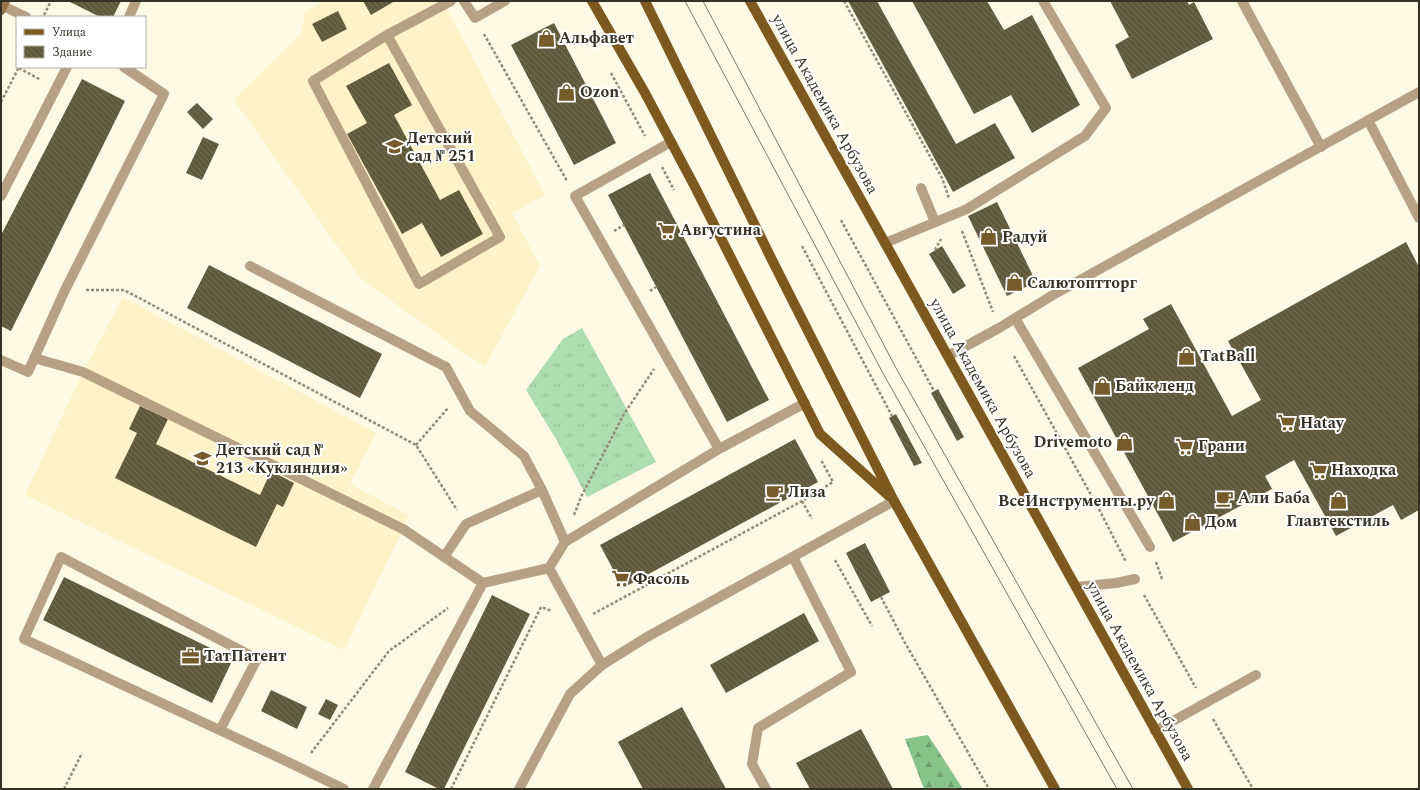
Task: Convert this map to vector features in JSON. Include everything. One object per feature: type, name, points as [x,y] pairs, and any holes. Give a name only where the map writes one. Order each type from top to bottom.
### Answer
[{"type":"main road","points":[[592,1],[671,142],[820,434],[894,501]]},
{"type":"main road","points":[[645,1],[764,244],[894,501],[1055,789]]},
{"type":"main road","name":"улица Академика Арбузова","points":[[750,1],[886,243],[1188,789]]},
{"type":"street","points":[[129,16],[136,1]]},
{"type":"street","points":[[387,35],[500,237],[419,284],[313,81],[387,35],[452,1]]},
{"type":"street","points":[[464,1],[475,18],[505,1]]},
{"type":"street","points":[[886,243],[967,209],[1085,136],[1106,108],[1043,1]]},
{"type":"street","points":[[1242,1],[1320,147]]},
{"type":"street","points":[[3,6],[24,16]]},
{"type":"street","points":[[1,196],[66,68]]},
{"type":"street","points":[[1,360],[28,372],[65,290],[164,94],[125,68]]},
{"type":"street","points":[[948,356],[999,328],[1053,295],[1419,92]]},
{"type":"street","points":[[1368,120],[1419,218]]},
{"type":"street","points":[[671,142],[575,196],[719,449]]},
{"type":"street","points":[[921,188],[935,222]]},
{"type":"street","points":[[250,266],[446,367],[470,411],[524,456],[542,490],[565,542]]},
{"type":"street","points":[[1015,318],[1150,547]]},
{"type":"street","points":[[34,358],[90,375],[403,530],[483,584]]},
{"type":"street","points":[[373,789],[483,584],[548,568],[565,542],[719,449],[792,409],[805,404]]},
{"type":"street","points":[[444,557],[466,524],[542,490]]},
{"type":"street","points":[[519,789],[570,694],[602,665],[647,637],[894,501]]},
{"type":"street","points":[[220,730],[257,659],[61,557],[24,639],[220,730],[300,767],[344,789]]},
{"type":"street","points":[[766,789],[752,764],[758,728],[851,672],[793,557]]},
{"type":"street","points":[[548,568],[602,665]]},
{"type":"street","points":[[1076,587],[1116,583],[1135,579]]},
{"type":"street","points":[[1155,731],[1256,675]]},
{"type":"path","points":[[44,16],[51,1]]},
{"type":"path","points":[[844,1],[942,178],[999,328]]},
{"type":"path","points":[[475,18],[575,196]]},
{"type":"path","points":[[1,102],[18,68]]},
{"type":"path","points":[[21,68],[56,89]]},
{"type":"path","points":[[609,70],[676,194]]},
{"type":"path","points":[[841,220],[934,391]]},
{"type":"path","points":[[802,246],[892,416]]},
{"type":"path","points":[[65,290],[124,290],[416,445],[466,524]]},
{"type":"path","points":[[565,542],[581,497],[624,414],[664,353]]},
{"type":"path","points":[[1014,355],[1100,511],[1135,579],[1252,789]]},
{"type":"path","points":[[416,445],[460,394]]},
{"type":"path","points":[[451,789],[541,607],[578,622],[802,501],[833,482],[818,455]]},
{"type":"path","points":[[802,501],[812,519]]},
{"type":"path","points":[[835,560],[872,626]]},
{"type":"path","points":[[881,597],[904,641],[989,789]]},
{"type":"path","points":[[300,767],[389,651],[452,606]]},
{"type":"path","points":[[64,789],[82,753]]},
{"type":"shaded area","name":"Детский сад № 251","points":[[323,1],[443,1],[545,195],[512,213],[540,266],[485,366],[458,349],[360,278],[234,100],[301,34],[305,12]]},
{"type":"shaded area","name":"Детский сад № 213 «Кукляндия»","points":[[123,297],[376,433],[350,484],[408,515],[403,529],[344,650],[25,495],[83,372]]},
{"type":"green space","points":[[582,328],[656,462],[587,497],[556,439],[526,390],[563,339]]},
{"type":"green space","points":[[928,735],[963,789],[924,789],[905,739]]},
{"type":"building","points":[[68,1],[121,1],[114,16],[98,16]]},
{"type":"building","points":[[363,1],[395,1],[371,15]]},
{"type":"building","points":[[848,1],[877,1],[956,144],[995,123],[1015,158],[953,192]]},
{"type":"building","points":[[912,1],[987,1],[1004,30],[1032,15],[1080,105],[1032,133],[1011,95],[974,114]]},
{"type":"building","points":[[1110,1],[1187,1],[1189,5],[1194,2],[1213,39],[1132,79],[1115,45],[1129,37]]},
{"type":"building","points":[[338,11],[347,29],[322,42],[312,24]]},
{"type":"building","points":[[554,23],[616,143],[574,165],[511,45]]},
{"type":"building","points":[[389,63],[412,105],[394,115],[440,200],[459,190],[483,234],[441,257],[422,223],[402,234],[347,134],[367,123],[346,86]]},
{"type":"building","points":[[82,79],[125,101],[11,331],[1,326],[1,235]]},
{"type":"building","points":[[197,103],[213,119],[203,129],[187,112]]},
{"type":"building","points":[[203,137],[219,144],[202,180],[186,173]]},
{"type":"building","points":[[650,173],[769,400],[727,422],[608,195]]},
{"type":"building","points":[[997,202],[1036,282],[1007,296],[968,216]]},
{"type":"building","points":[[1406,242],[1419,267],[1419,510],[1401,520],[1393,505],[1336,536],[1294,460],[1265,476],[1272,489],[1173,542],[1078,368],[1149,329],[1143,319],[1171,304],[1232,416],[1261,400],[1228,341]]},
{"type":"building","points":[[942,246],[966,286],[953,294],[929,254]]},
{"type":"building","points":[[209,265],[382,354],[360,398],[187,308]]},
{"type":"building","points":[[938,389],[964,437],[957,441],[931,393]]},
{"type":"building","points":[[140,406],[168,419],[156,444],[260,495],[271,471],[294,483],[283,507],[277,504],[256,547],[115,478],[137,433],[129,429]]},
{"type":"building","points":[[896,414],[922,463],[914,466],[889,418]]},
{"type":"building","points":[[795,439],[818,482],[623,588],[600,545]]},
{"type":"building","points":[[865,543],[890,592],[871,602],[846,553]]},
{"type":"building","points":[[64,577],[233,659],[212,703],[43,620]]},
{"type":"building","points":[[492,595],[530,614],[444,789],[439,789],[405,772]]},
{"type":"building","points":[[804,613],[819,641],[726,693],[710,665]]},
{"type":"building","points":[[271,690],[307,707],[297,729],[261,711]]},
{"type":"building","points":[[326,699],[338,705],[330,720],[318,714]]},
{"type":"building","points":[[682,707],[726,789],[643,789],[618,742]]},
{"type":"building","points":[[861,729],[893,789],[810,789],[796,763]]},
{"type":"tram line","points":[[685,1],[884,375],[1117,789]]},
{"type":"tram line","points":[[703,1],[896,368],[1133,789]]},
{"type":"place","name":"Альфавет","points":[[546,38]]},
{"type":"place","name":"Ozon","points":[[567,92]]},
{"type":"place","name":"Детский сад № 251","points":[[394,147]]},
{"type":"place","name":"Августина","points":[[667,230]]},
{"type":"place","name":"Радуй","points":[[989,237]]},
{"type":"place","name":"Салютоптторг","points":[[1014,283]]},
{"type":"place","name":"TatBall","points":[[1187,356]]},
{"type":"place","name":"Байк ленд","points":[[1102,386]]},
{"type":"place","name":"Hatay","points":[[1287,423]]},
{"type":"place","name":"Drivemoto","points":[[1125,442]]},
{"type":"place","name":"Грани","points":[[1185,446]]},
{"type":"place","name":"Детский сад № 213 «Кукляндия»","points":[[203,459]]},
{"type":"place","name":"Находка","points":[[1318,470]]},
{"type":"place","name":"Лиза","points":[[775,492]]},
{"type":"place","name":"Али Баба","points":[[1225,498]]},
{"type":"place","name":"Главтекстиль","points":[[1338,500]]},
{"type":"place","name":"ВсеИнструменты.ру","points":[[1167,501]]},
{"type":"place","name":"Дом","points":[[1192,522]]},
{"type":"place","name":"Фасоль","points":[[620,579]]},
{"type":"place","name":"ТатПатент","points":[[191,656]]}]
